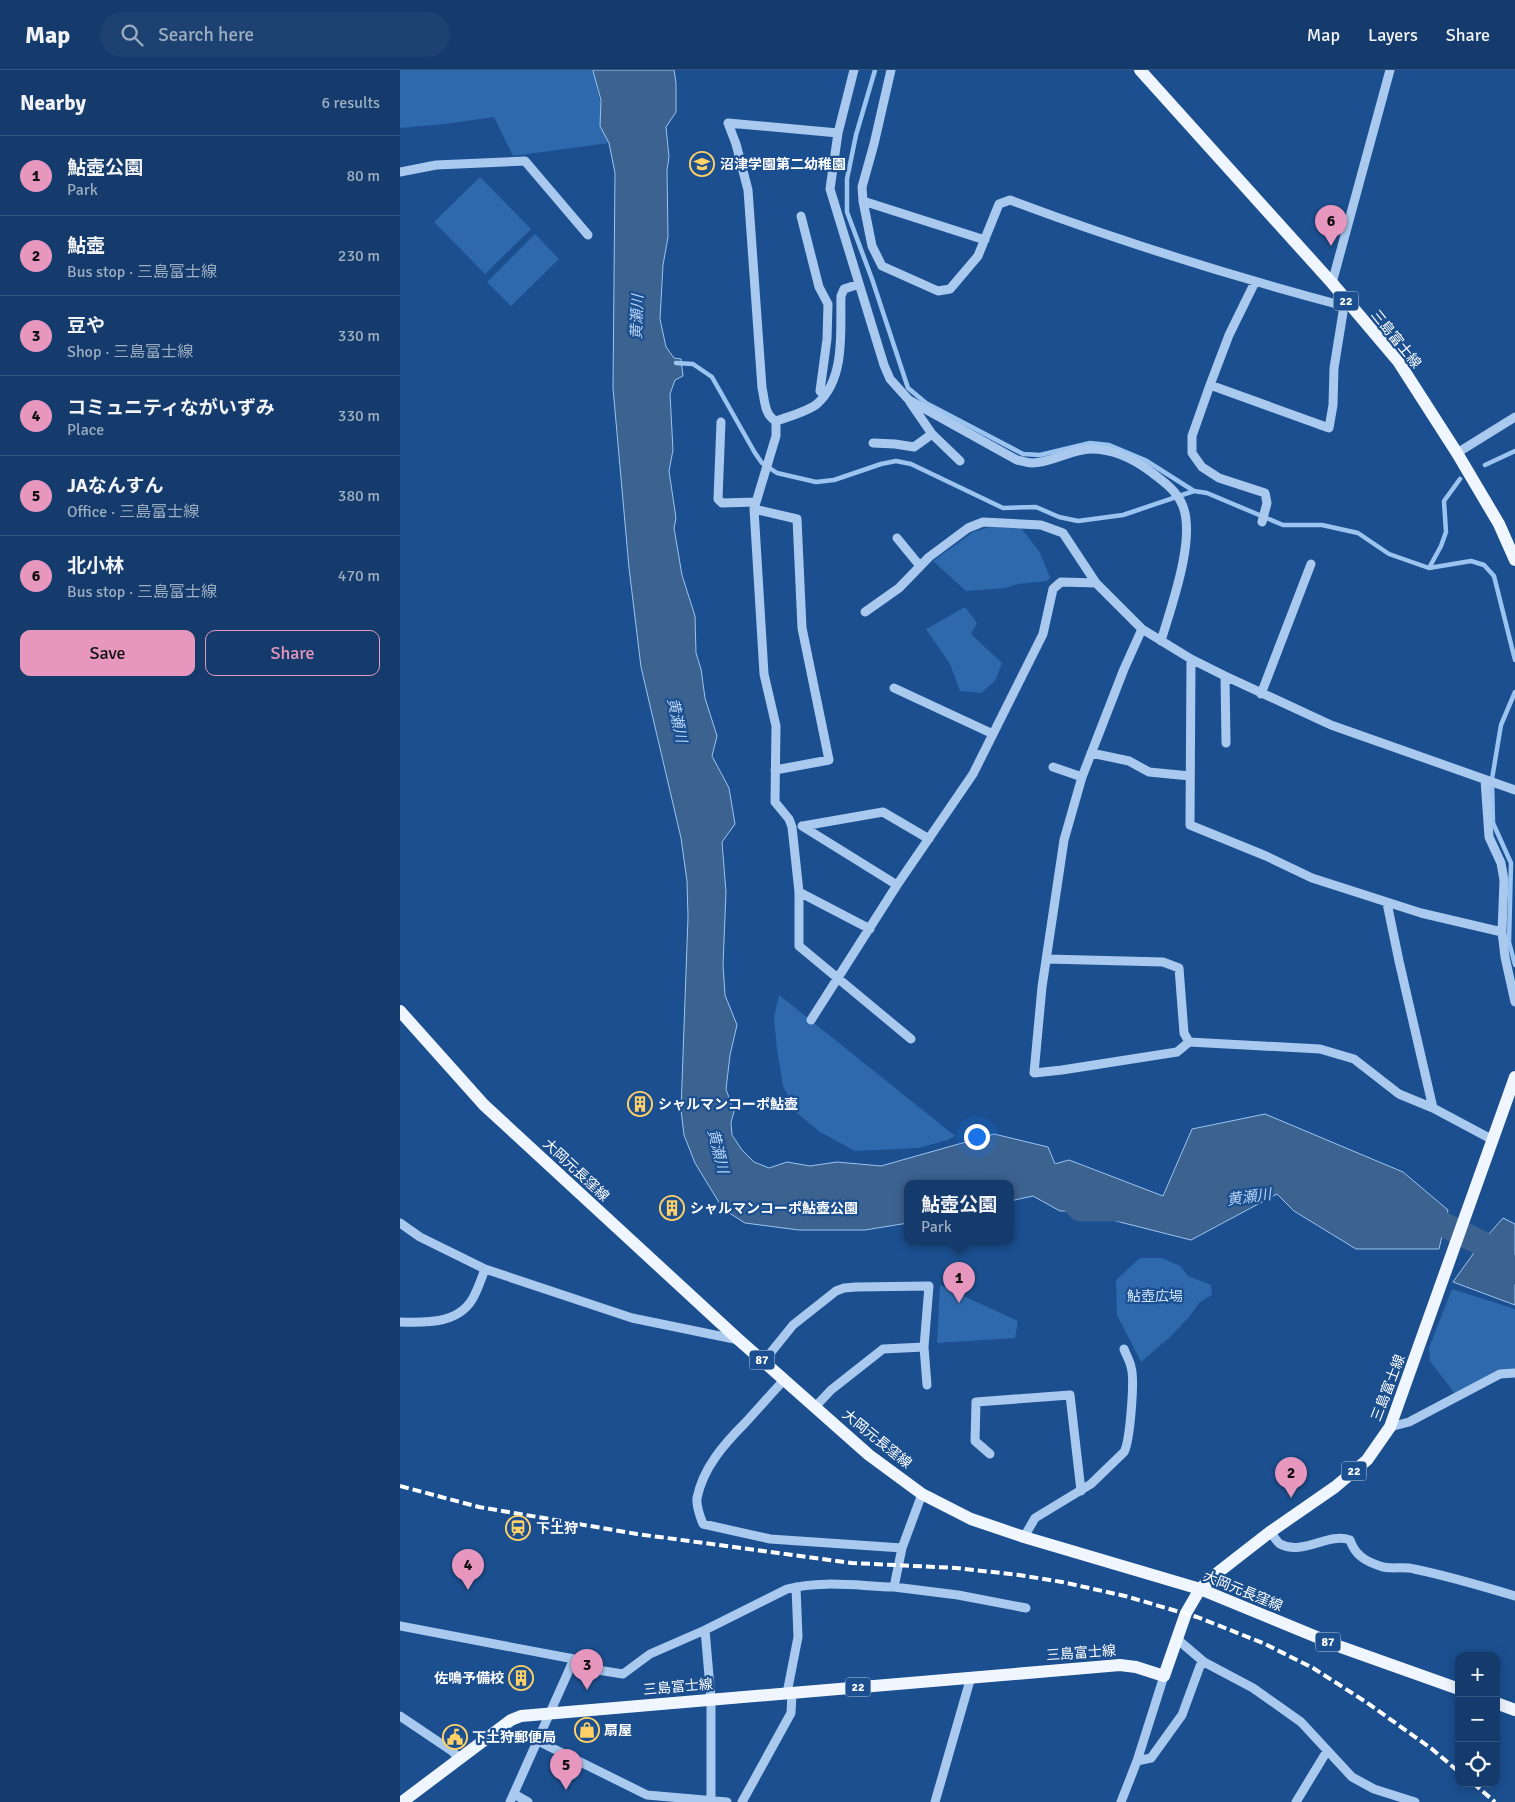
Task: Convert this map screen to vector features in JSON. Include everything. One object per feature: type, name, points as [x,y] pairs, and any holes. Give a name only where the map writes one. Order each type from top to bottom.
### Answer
[{"type":"main road","name":"三島富士線","points":[[1140,70],[1332,283],[1346,305],[1398,362],[1457,453],[1499,524],[1515,560]]},
{"type":"main road","name":"大岡元長窪線","points":[[400,1011],[484,1105],[784,1380],[869,1455],[922,1494],[971,1519],[1024,1537],[1200,1589],[1341,1647],[1455,1689]]},
{"type":"main road","name":"三島富士線","points":[[402,1802],[511,1720],[521,1716],[1120,1664],[1164,1676],[1186,1613],[1200,1589],[1216,1574],[1270,1532],[1335,1487],[1366,1460],[1390,1427],[1515,1077]]},
{"type":"main road","points":[[1500,1704],[1515,1710]]},
{"type":"street","points":[[854,70],[838,133],[830,189],[884,365],[890,379],[909,400],[932,434],[960,461]]},
{"type":"street","points":[[891,70],[862,187],[872,246],[882,266],[938,292],[950,289],[978,256],[999,204],[1010,200],[1072,223],[1255,282],[1346,305],[1334,368],[1334,405],[1329,428],[1210,385]]},
{"type":"street","points":[[1332,283],[1390,70]]},
{"type":"street","points":[[776,421],[771,418],[767,411],[762,388],[748,190],[736,144],[728,123],[838,133]]},
{"type":"street","points":[[400,172],[436,165],[525,161],[588,236]]},
{"type":"street","points":[[863,201],[984,240]]},
{"type":"street","points":[[801,216],[819,287],[828,304],[820,391],[824,395]]},
{"type":"street","points":[[1255,282],[1229,335],[1210,385],[1192,436],[1192,453],[1202,467],[1218,478],[1265,493],[1268,503],[1262,522]]},
{"type":"street","points":[[776,421],[818,404],[824,395],[836,374],[841,296],[844,290],[859,284]]},
{"type":"street","points":[[909,400],[1017,460],[1031,463],[1090,449],[1107,451],[1138,462],[1176,492],[1183,505],[1187,522],[1185,554],[1162,642]]},
{"type":"street","points":[[1457,453],[1515,417]]},
{"type":"street","points":[[776,421],[776,436],[755,506],[764,674],[776,726],[775,802],[789,819],[792,827],[798,892],[799,946],[911,1039]]},
{"type":"street","points":[[721,422],[718,499],[722,503],[755,506],[797,519],[802,628],[829,760],[775,770]]},
{"type":"street","points":[[873,443],[914,447],[932,434]]},
{"type":"street","points":[[865,612],[899,588],[929,557],[968,528],[983,522],[1041,525],[1063,533],[1096,583],[1142,629],[1191,659],[1261,694],[1330,725],[1515,790]]},
{"type":"street","points":[[898,538],[920,566]]},
{"type":"street","points":[[1261,694],[1310,564]]},
{"type":"street","points":[[810,1020],[897,885],[973,774],[1043,634],[1053,589],[1061,582],[1096,583]]},
{"type":"street","points":[[1142,629],[1091,752],[1064,840],[1042,987],[1034,1073],[1178,1052],[1189,1042],[1320,1049],[1354,1059],[1399,1094],[1433,1108],[1493,1140]]},
{"type":"street","points":[[1191,659],[1190,825],[1266,856],[1312,878],[1421,913],[1502,932]]},
{"type":"street","points":[[1225,676],[1226,743]]},
{"type":"street","points":[[894,688],[993,734]]},
{"type":"street","points":[[1091,752],[1129,761],[1149,772],[1190,776]]},
{"type":"street","points":[[1053,766],[1082,777]]},
{"type":"street","points":[[1485,780],[1489,837],[1501,862],[1504,880],[1502,932],[1505,957],[1515,1002]]},
{"type":"street","points":[[792,827],[883,812],[929,839]]},
{"type":"street","points":[[803,826],[897,885]]},
{"type":"street","points":[[798,892],[870,929]]},
{"type":"street","points":[[1387,903],[1433,1108]]},
{"type":"street","points":[[1047,959],[1163,962],[1180,968],[1184,1033],[1189,1042]]},
{"type":"street","points":[[400,1223],[420,1237],[485,1268],[632,1318],[739,1340]]},
{"type":"street","points":[[400,1322],[426,1323],[446,1320],[461,1312],[475,1296],[485,1268]]},
{"type":"street","points":[[764,1362],[793,1325],[824,1300],[844,1288],[929,1286],[924,1347],[926,1385]]},
{"type":"street","points":[[815,1406],[831,1390],[883,1349],[924,1347]]},
{"type":"street","points":[[1024,1537],[1035,1518],[1092,1484],[1124,1452],[1127,1446],[1132,1368],[1124,1349]]},
{"type":"street","points":[[1390,1427],[1409,1422],[1500,1374],[1515,1373]]},
{"type":"street","points":[[784,1380],[728,1439],[703,1478],[697,1499],[698,1512],[703,1524],[770,1539],[902,1548]]},
{"type":"street","points":[[990,1454],[975,1441],[976,1402],[1070,1395],[1081,1492]]},
{"type":"street","points":[[894,1587],[902,1548],[922,1494]]},
{"type":"street","points":[[1270,1532],[1279,1543],[1294,1547],[1342,1537],[1350,1540],[1353,1549],[1360,1557],[1382,1567],[1412,1568],[1515,1596]]},
{"type":"street","points":[[572,1666],[622,1674],[650,1654],[705,1630],[787,1589],[796,1587],[816,1585],[894,1587],[958,1594],[1026,1608]]},
{"type":"street","points":[[742,1802],[791,1713],[789,1693],[798,1637],[796,1587]]},
{"type":"street","points":[[400,1626],[574,1660],[512,1798],[528,1802]]},
{"type":"street","points":[[705,1630],[717,1801]]},
{"type":"street","points":[[1177,1639],[1204,1662],[1253,1688],[1300,1722],[1352,1777],[1374,1788],[1414,1802]]},
{"type":"street","points":[[1137,1761],[1151,1758],[1182,1715],[1200,1666],[1204,1662]]},
{"type":"street","points":[[1131,1802],[1121,1801],[1137,1761],[1164,1676]]},
{"type":"street","points":[[935,1802],[972,1677]]},
{"type":"street","points":[[400,1716],[452,1751],[460,1759]]},
{"type":"street","points":[[538,1741],[647,1795],[727,1802]]},
{"type":"street","points":[[1296,1802],[1327,1751]]},
{"type":"green space","points":[[400,70],[593,70],[609,143],[513,156],[494,117],[400,128]]},
{"type":"green space","points":[[480,177],[531,229],[485,274],[434,222]]},
{"type":"green space","points":[[535,234],[559,259],[511,306],[487,282]]},
{"type":"green space","points":[[990,527],[1021,528],[1039,551],[1050,577],[1047,581],[1018,584],[1005,588],[966,591],[933,561],[973,532]]},
{"type":"green space","points":[[965,607],[977,623],[971,634],[1002,663],[995,681],[981,693],[960,691],[950,664],[926,629]]},
{"type":"green space","points":[[779,995],[955,1136],[948,1140],[918,1148],[855,1151],[820,1132],[797,1113],[783,1086],[774,1017]]},
{"type":"green space","name":"鮎壺広場","points":[[1140,1258],[1162,1258],[1180,1266],[1188,1276],[1211,1285],[1212,1295],[1200,1302],[1170,1337],[1141,1362],[1117,1315],[1116,1280]]},
{"type":"green space","points":[[940,1285],[1018,1321],[1015,1338],[937,1343]]},
{"type":"green space","points":[[1452,1289],[1515,1309],[1515,1374],[1500,1374],[1456,1395],[1430,1361],[1429,1348]]},
{"type":"water","points":[[674,70],[676,83],[676,112],[666,127],[669,157],[667,170],[668,237],[663,265],[660,319],[666,347],[674,358],[681,359],[683,376],[675,380],[670,394],[673,450],[669,471],[676,518],[674,528],[682,575],[695,616],[696,653],[701,669],[705,698],[717,736],[712,756],[729,788],[735,824],[722,842],[726,892],[723,965],[725,995],[737,1025],[730,1055],[726,1089],[734,1112],[731,1122],[732,1135],[742,1150],[754,1162],[769,1168],[787,1162],[810,1166],[837,1162],[881,1166],[994,1134],[1048,1147],[1055,1164],[1069,1160],[1163,1196],[1192,1129],[1265,1114],[1403,1172],[1448,1210],[1439,1249],[1356,1249],[1294,1211],[1277,1194],[1191,1240],[1092,1215],[1070,1194],[1057,1169],[1071,1211],[1060,1211],[1033,1196],[1014,1200],[1014,1180],[904,1180],[904,1224],[865,1230],[799,1230],[745,1223],[723,1209],[695,1163],[684,1135],[681,1110],[688,917],[687,881],[681,838],[641,667],[629,568],[613,388],[615,173],[609,143],[600,126],[601,100],[593,71]]},
{"type":"water","points":[[1503,1218],[1515,1224],[1515,1305],[1453,1282],[1481,1243]]},
{"type":"waterway","points":[[875,70],[856,135],[847,179],[847,212],[872,279],[908,388],[926,403],[1023,454],[1040,455],[1090,443],[1109,445],[1145,460],[1194,491],[1207,493],[1283,525],[1322,525],[1358,533],[1389,554],[1429,568],[1471,561],[1484,565],[1494,576],[1515,660]]},
{"type":"waterway","points":[[676,363],[693,364],[712,377],[755,453],[762,463],[777,473],[816,482],[834,480],[881,464],[896,461],[911,464],[1003,508],[1036,507],[1059,517],[1078,521],[1123,515],[1194,491]]},
{"type":"waterway","points":[[1485,465],[1515,451]]},
{"type":"waterway","points":[[1429,568],[1446,532],[1444,501],[1460,479]]},
{"type":"waterway","points":[[1515,692],[1501,725],[1492,779],[1493,823],[1511,863],[1509,942],[1515,965]]},
{"type":"waterway","name":"黄瀬川","points":[[1012,1180],[1051,1176],[1080,1209],[1119,1209]]},
{"type":"waterway","name":"黄瀬川","points":[[1414,1210],[1481,1243],[1515,1272]]},
{"type":"railway","points":[[400,1486],[479,1507],[637,1534],[852,1563],[956,1568],[1019,1575],[1125,1596],[1197,1617],[1263,1643],[1313,1668],[1366,1702],[1432,1749],[1455,1769]]},
{"type":"railway","points":[[1478,1787],[1495,1802]]},
{"type":"place","name":"沼津学園第二幼稚園","points":[[702,164]]},
{"type":"place","name":"北小林","points":[[1331,246]]},
{"type":"place","name":"シャルマンコーポ鮎壺","points":[[640,1104]]},
{"type":"place","name":"シャルマンコーポ鮎壺公園","points":[[672,1208]]},
{"type":"place","name":"鮎壺公園","points":[[959,1303]]},
{"type":"place","name":"鮎壺","points":[[1291,1498]]},
{"type":"place","name":"下土狩","points":[[518,1528]]},
{"type":"place","name":"コミュニティながいずみ","points":[[468,1590]]},
{"type":"place","name":"佐鳴予備校","points":[[521,1678]]},
{"type":"place","name":"豆や","points":[[587,1690]]},
{"type":"place","name":"扇屋","points":[[587,1730]]},
{"type":"place","name":"下土狩郵便局","points":[[455,1737]]},
{"type":"place","name":"JAなんすん","points":[[566,1790]]}]
